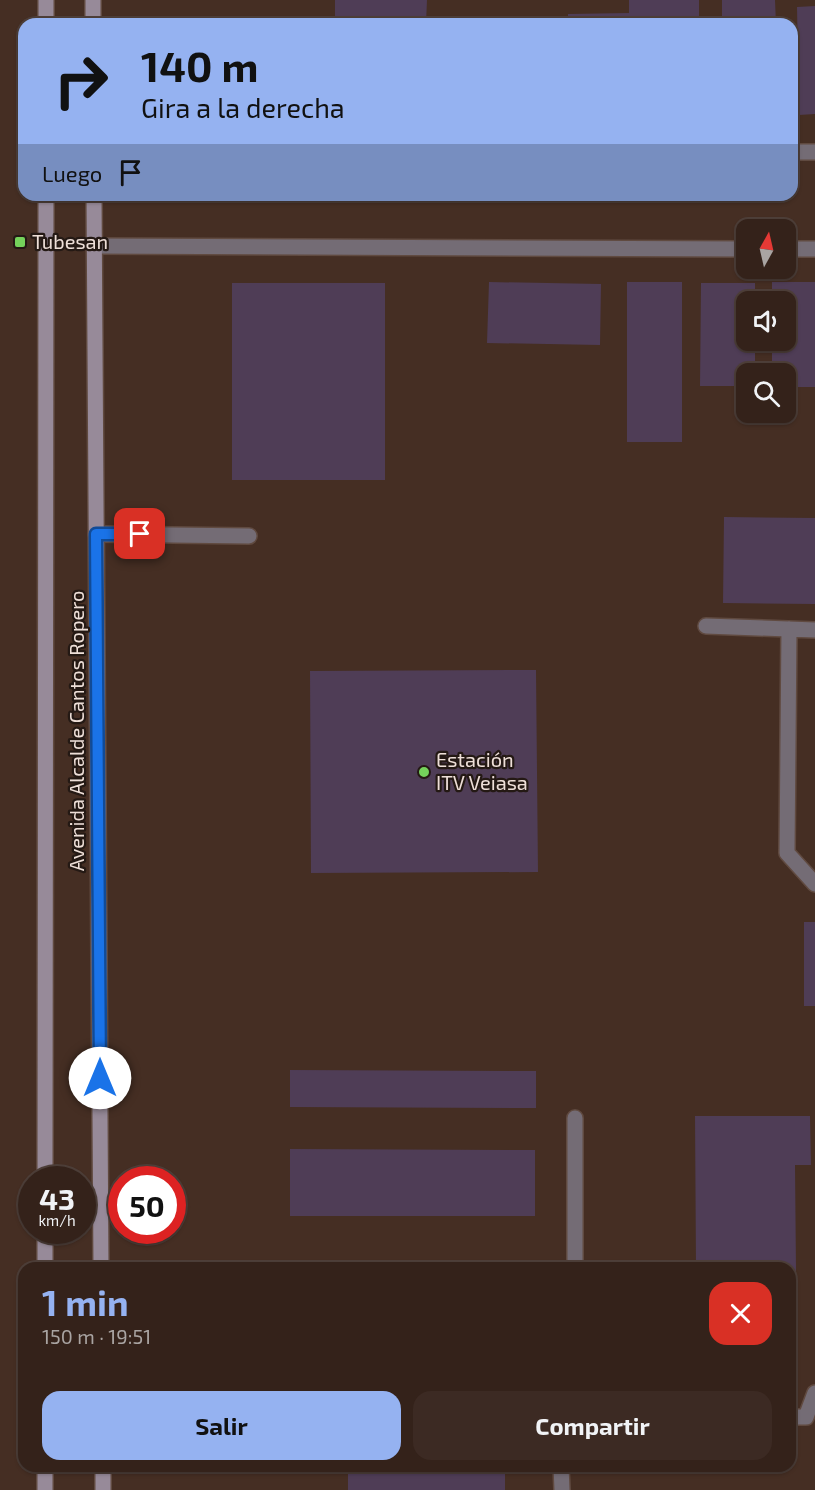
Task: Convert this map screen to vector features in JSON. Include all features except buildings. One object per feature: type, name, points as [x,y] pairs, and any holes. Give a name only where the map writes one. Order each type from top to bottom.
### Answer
[{"type":"main road","points":[[46,0],[46,18]]},
{"type":"main road","points":[[93,0],[93,18]]},
{"type":"main road","name":"Avenida Alcalde Cantos Ropero","points":[[45,1166],[46,201]]},
{"type":"main road","name":"Avenida Alcalde Cantos Ropero","points":[[94,201],[101,1262]]},
{"type":"main road","points":[[45,1244],[45,1262]]},
{"type":"main road","points":[[45,1472],[45,1490]]},
{"type":"main road","points":[[103,1472],[103,1490]]},
{"type":"lane","points":[[798,152],[815,152]]},
{"type":"lane","points":[[94,246],[736,249]]},
{"type":"lane","points":[[796,249],[815,249]]},
{"type":"lane","points":[[96,534],[249,536]]},
{"type":"lane","points":[[706,626],[815,630]]},
{"type":"lane","points":[[789,629],[788,853],[815,884]]},
{"type":"lane","points":[[575,1118],[575,1262]]},
{"type":"lane","points":[[796,1417],[806,1417],[815,1393]]},
{"type":"lane","points":[[561,1472],[562,1490]]},
{"type":"place","name":"Tubesan","points":[[20,242]]},
{"type":"place","name":"Estación ITV Veiasa","points":[[424,772]]},
{"type":"route","points":[[100,1078],[96,534],[140,534]]}]
